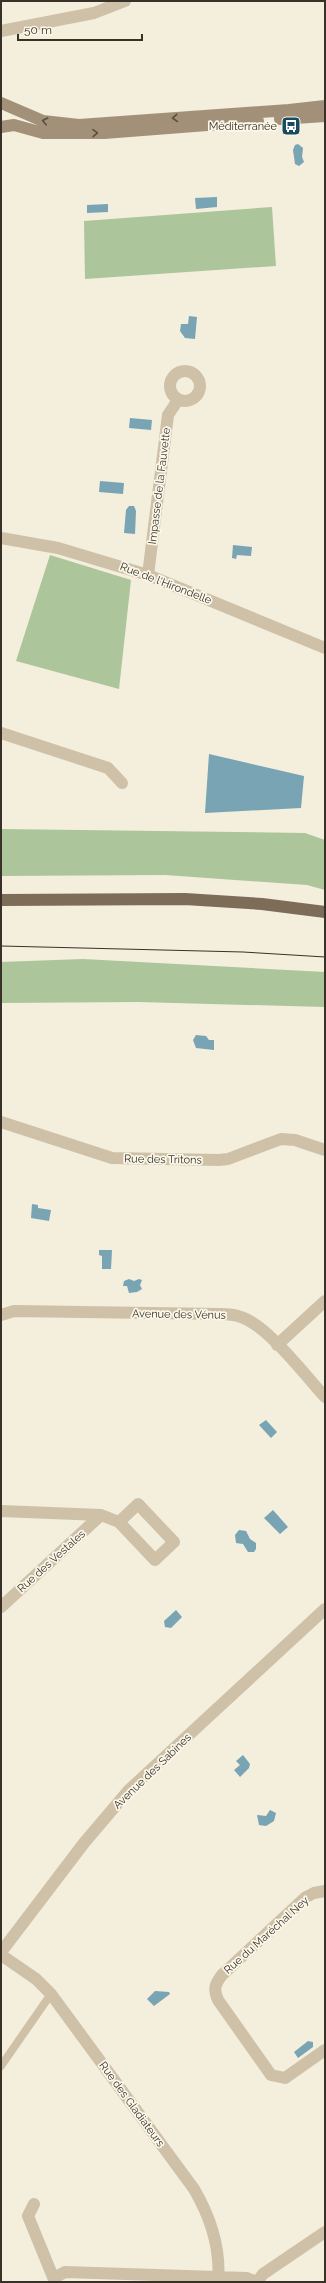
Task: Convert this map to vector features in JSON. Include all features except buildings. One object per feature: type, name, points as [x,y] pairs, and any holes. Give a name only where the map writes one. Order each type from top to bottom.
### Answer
[{"type":"main road","points":[[1,900],[186,899],[262,904],[325,912]]},
{"type":"street","points":[[1,31],[94,14],[125,1]]},
{"type":"street","points":[[1,103],[44,122],[79,124],[289,110],[325,106]]},
{"type":"street","points":[[1,103],[3,115],[1,125],[14,125],[43,133],[104,133],[325,116]]},
{"type":"street","name":"Impasse de la Fauvette","points":[[148,575],[168,415],[178,400]]},
{"type":"street","name":"Rue de l'Hirondelle","points":[[1,538],[58,548],[148,575],[324,646]]},
{"type":"street","points":[[1,733],[108,768],[122,783]]},
{"type":"street","name":"Rue des Tritons","points":[[1,1122],[112,1158],[228,1159],[281,1139],[295,1140],[325,1150]]},
{"type":"street","points":[[277,1345],[325,1301]]},
{"type":"street","name":"Avenue des Vénus","points":[[1,1315],[14,1311],[229,1314],[249,1320],[277,1345],[325,1397]]},
{"type":"street","name":"Rue des Vestales","points":[[1,1512],[101,1515],[119,1522],[155,1560],[174,1542],[138,1504],[119,1522]]},
{"type":"street","name":"Rue des Vestales","points":[[1,1607],[101,1515]]},
{"type":"street","name":"Avenue des Sabines","points":[[1,1954],[84,1843],[129,1790],[325,1609]]},
{"type":"street","name":"Rue du Maréchal Ney","points":[[325,1891],[314,1892],[306,1897],[222,1975],[215,1983],[214,1992],[218,2000],[272,2075],[285,2078],[325,2050]]},
{"type":"street","name":"Rue des Gladiateurs","points":[[1,1954],[36,1979],[51,1994],[198,2195],[213,2229],[218,2280]]},
{"type":"street","points":[[34,2204],[28,2216],[55,2280],[65,2272],[218,2280],[247,2278],[257,2282],[263,2274],[325,2232]]},
{"type":"lane","points":[[1,2066],[51,1994]]},
{"type":"green space","points":[[272,207],[276,266],[85,279],[84,221]]},
{"type":"green space","points":[[50,555],[131,580],[119,689],[16,661]]},
{"type":"green space","points":[[1,829],[305,833],[325,840],[325,890],[307,885],[165,875],[1,876]]},
{"type":"green space","points":[[83,959],[325,972],[325,1007],[138,1002],[1,1003],[1,962]]},
{"type":"water","points":[[298,144],[303,148],[302,157],[304,162],[299,166],[295,164],[293,150],[295,145]]},
{"type":"water","points":[[217,197],[217,207],[196,209],[195,198]]},
{"type":"water","points":[[108,204],[108,212],[87,213],[87,205]]},
{"type":"water","points":[[189,316],[197,317],[195,339],[185,338],[180,331],[181,324],[188,324]]},
{"type":"water","points":[[130,418],[152,420],[151,430],[129,428]]},
{"type":"water","points":[[100,481],[124,483],[123,494],[99,492]]},
{"type":"water","points":[[129,506],[134,506],[136,511],[135,534],[124,533],[126,510]]},
{"type":"water","points":[[233,545],[252,547],[251,556],[237,555],[236,559],[232,558]]},
{"type":"water","points":[[209,754],[304,776],[301,808],[205,813]]},
{"type":"water","points":[[196,1035],[206,1036],[209,1040],[214,1040],[214,1050],[196,1048],[193,1040]]},
{"type":"water","points":[[32,1204],[38,1205],[38,1208],[51,1210],[49,1221],[31,1218]]},
{"type":"water","points":[[99,1250],[112,1250],[111,1269],[102,1269],[102,1256],[99,1255]]},
{"type":"water","points":[[129,1279],[134,1281],[139,1279],[142,1280],[140,1285],[142,1289],[137,1292],[129,1293],[127,1286],[123,1286],[124,1281]]},
{"type":"water","points":[[266,1420],[277,1432],[271,1438],[259,1425]]},
{"type":"water","points":[[273,1510],[288,1527],[280,1534],[264,1518]]},
{"type":"water","points":[[239,1530],[246,1531],[250,1539],[256,1543],[256,1549],[254,1552],[248,1552],[243,1544],[236,1543],[235,1535]]},
{"type":"water","points":[[176,1610],[182,1617],[171,1628],[165,1627],[164,1621]]},
{"type":"water","points":[[243,1755],[250,1764],[249,1768],[240,1777],[234,1770],[240,1765],[236,1761]]},
{"type":"water","points":[[270,1810],[276,1813],[274,1821],[266,1826],[259,1825],[257,1815],[266,1816]]},
{"type":"water","points":[[155,1991],[169,1992],[170,1994],[154,2006],[147,1999]]},
{"type":"water","points":[[308,2041],[313,2042],[313,2047],[298,2058],[294,2052]]},
{"type":"tram line","points":[[1,946],[243,952],[325,957]]},
{"type":"place","name":"Méditerranée","points":[[291,126]]}]
